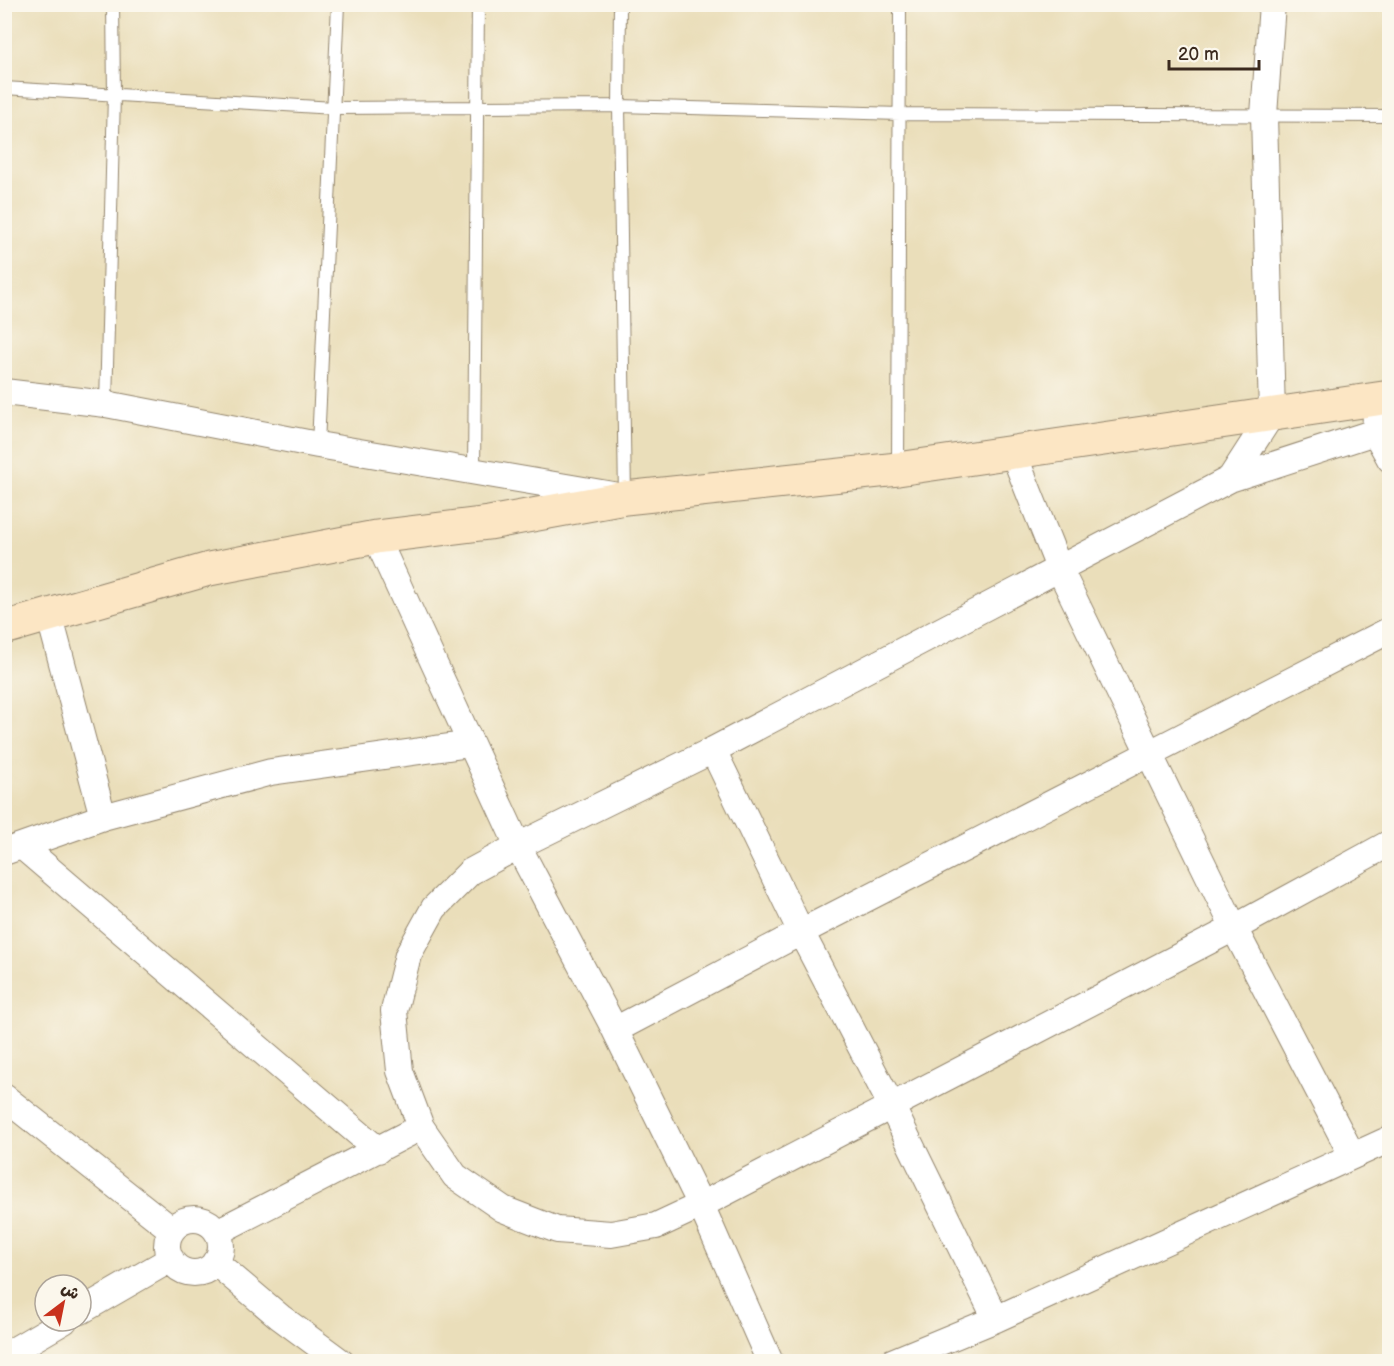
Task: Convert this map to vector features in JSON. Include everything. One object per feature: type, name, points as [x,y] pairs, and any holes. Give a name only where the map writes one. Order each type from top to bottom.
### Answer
[{"type":"main road","points":[[4,628],[209,569],[376,537],[489,523],[625,498],[898,469],[1383,398]]},
{"type":"street","points":[[1230,479],[1272,414],[1264,115],[1272,4]]},
{"type":"street","points":[[4,392],[106,404],[318,445],[625,498]]},
{"type":"street","points":[[1383,398],[1375,432],[1389,459]]},
{"type":"street","points":[[1375,432],[1230,479],[713,750],[470,872],[434,908],[408,955],[394,1011],[400,1071],[421,1127],[455,1176],[503,1209],[557,1230],[611,1234],[656,1226],[701,1205],[1234,928],[1389,843]]},
{"type":"street","points":[[1013,452],[1059,568],[1234,928],[1352,1155]]},
{"type":"street","points":[[376,537],[518,846],[615,1030],[701,1205],[770,1362]]},
{"type":"street","points":[[50,614],[102,817]]},
{"type":"street","points":[[615,1030],[1389,630]]},
{"type":"street","points":[[13,849],[102,817],[271,772],[470,744]]},
{"type":"street","points":[[713,750],[801,932],[891,1105],[996,1319]]},
{"type":"street","points":[[13,849],[378,1150]]},
{"type":"street","points":[[4,1097],[172,1230]]},
{"type":"street","points":[[217,1232],[421,1127]]},
{"type":"street","points":[[892,1362],[996,1319],[1389,1139]]},
{"type":"street","points":[[200,1220],[210,1224],[217,1232],[220,1253],[207,1269],[197,1273],[187,1272],[171,1259],[167,1250],[168,1239],[172,1230],[180,1223],[200,1220]]},
{"type":"street","points":[[93,1304],[171,1259]]},
{"type":"street","points":[[215,1262],[280,1317],[341,1362]]},
{"type":"street","points":[[6,1354],[43,1333]]},
{"type":"lane","points":[[106,404],[114,95],[113,4]]},
{"type":"lane","points":[[318,445],[338,4]]},
{"type":"lane","points":[[474,471],[478,4]]},
{"type":"lane","points":[[620,4],[619,105],[625,498]]},
{"type":"lane","points":[[898,469],[900,4]]},
{"type":"lane","points":[[4,88],[334,108],[619,105],[900,114],[1389,116]]}]
